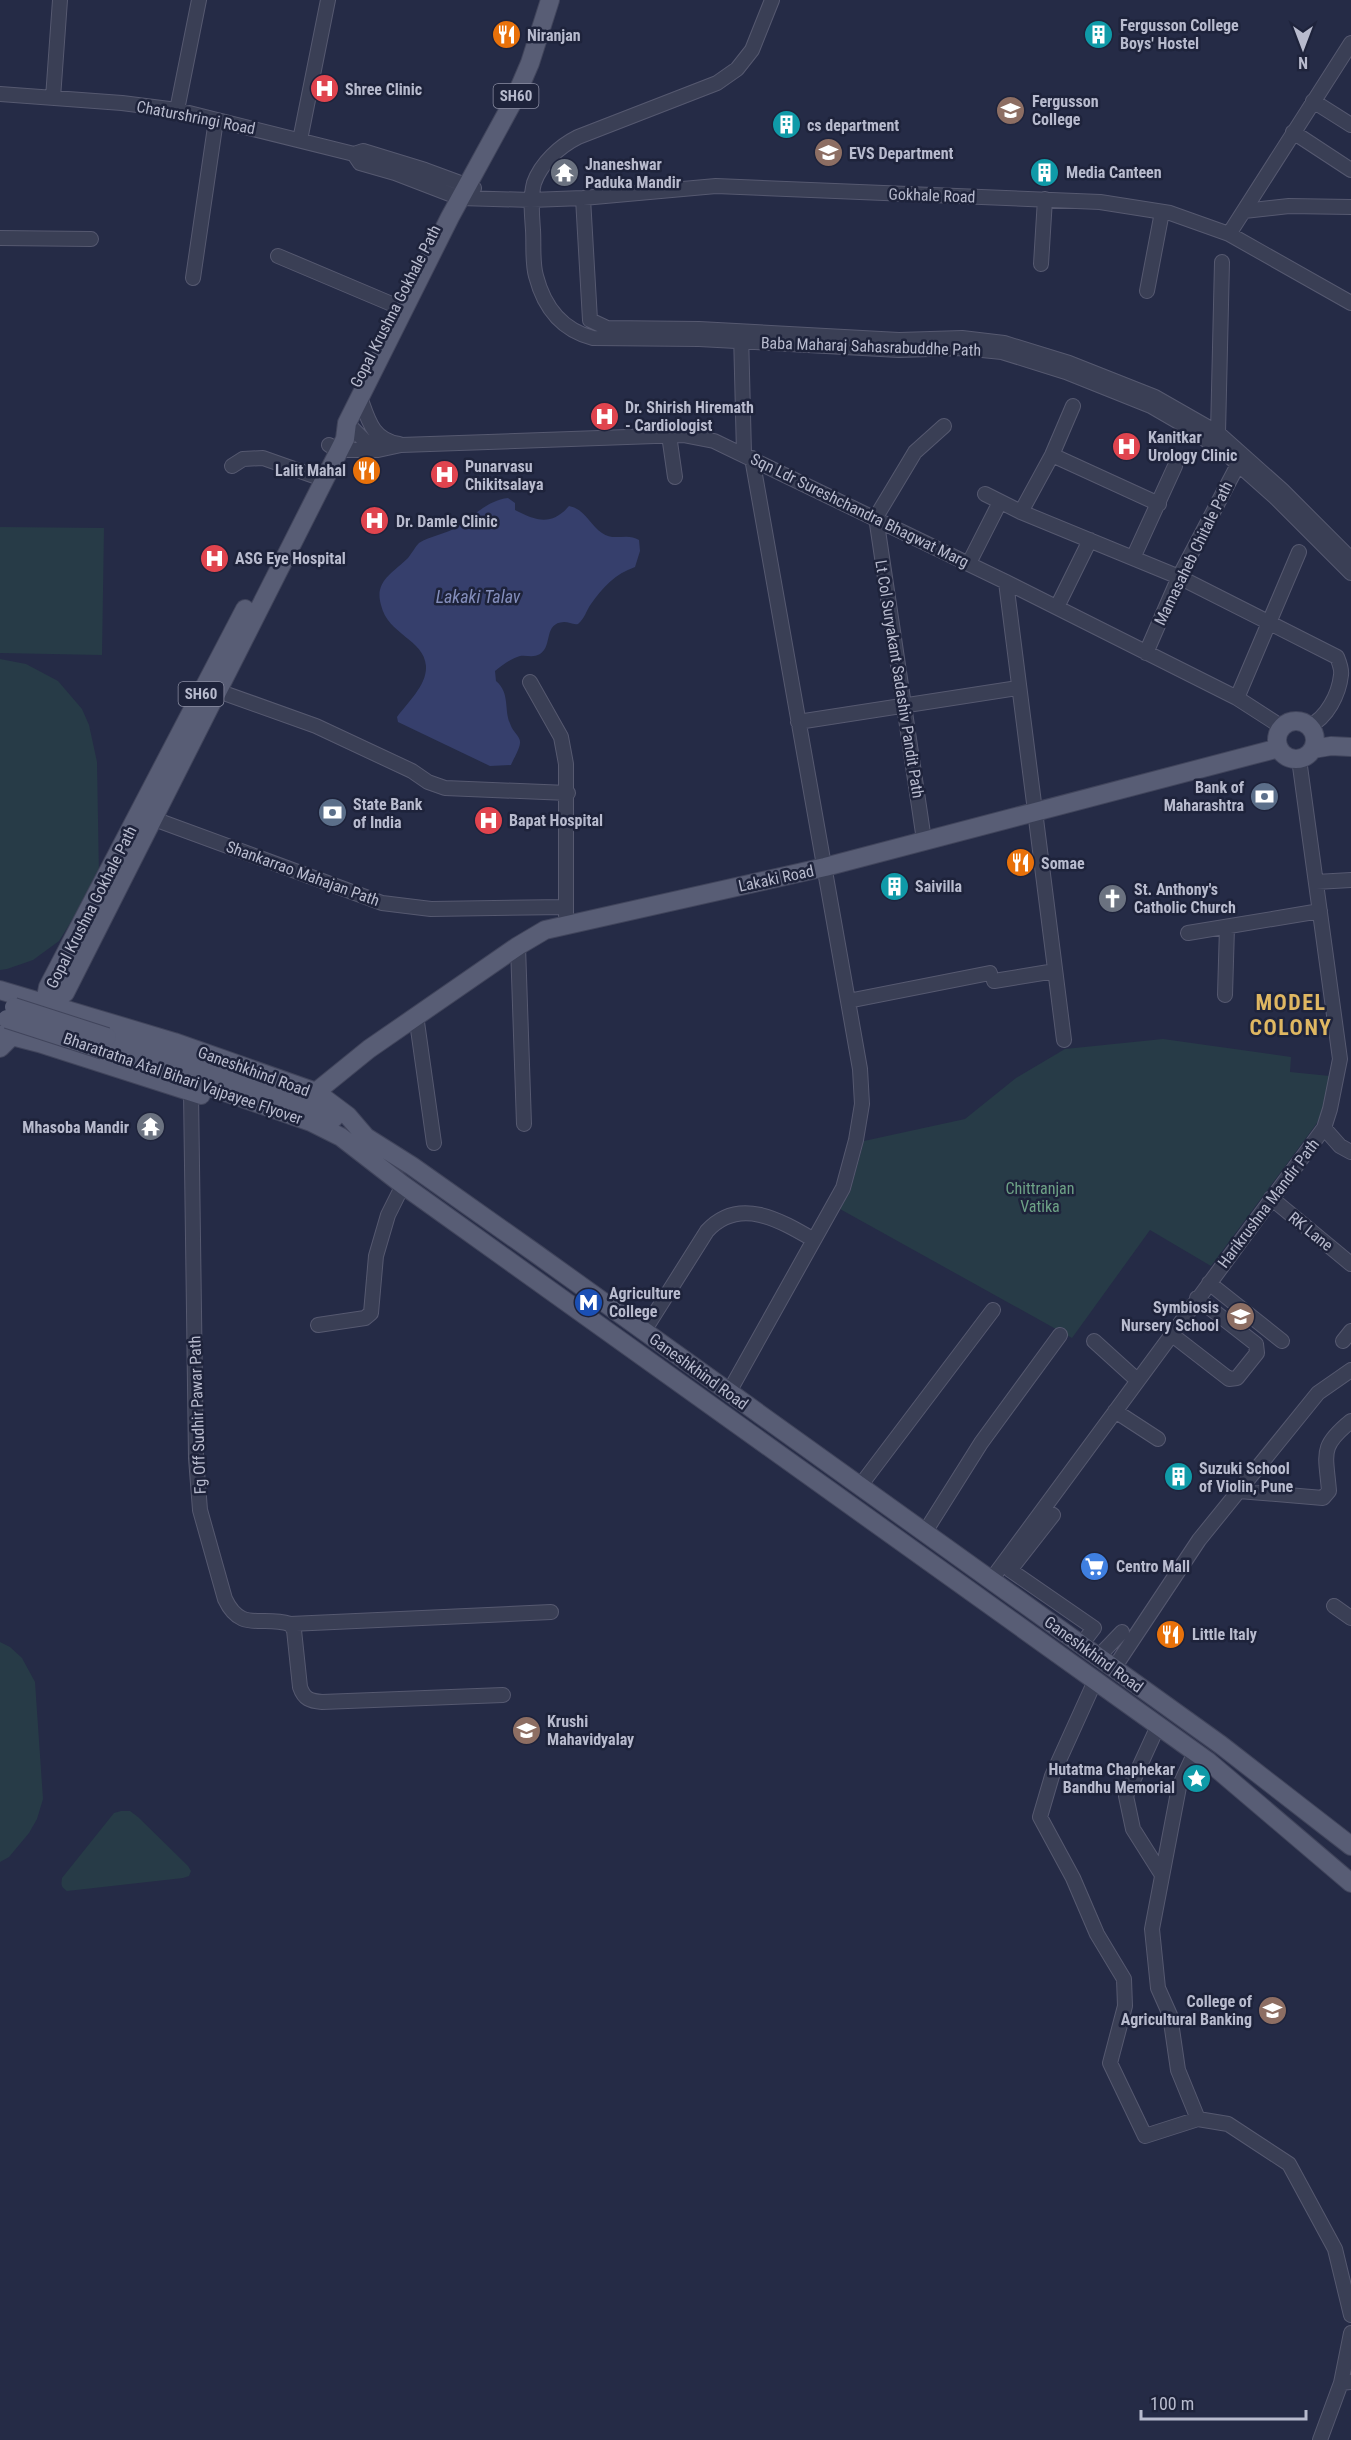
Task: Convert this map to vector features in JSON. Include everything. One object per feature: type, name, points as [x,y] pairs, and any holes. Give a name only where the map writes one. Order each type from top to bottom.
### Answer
[{"type":"main road","name":"Gopal Krushna Gokhale Path","points":[[45,1003],[65,993],[154,819],[334,448],[464,191],[515,98],[530,63],[550,0]]},
{"type":"main road","name":"Gopal Krushna Gokhale Path","points":[[347,423],[342,414],[394,305],[449,199],[464,191]]},
{"type":"main road","name":"Gopal Krushna Gokhale Path","points":[[45,1003],[48,987],[314,476],[334,448]]},
{"type":"main road","points":[[1351,738],[1309,742],[1285,756],[1279,748],[1277,737],[1282,727],[1296,721],[1309,742],[1351,747]]},
{"type":"main road","name":"Lakaki Road","points":[[316,1092],[369,1049],[566,915],[825,867],[1035,810],[1279,748]]},
{"type":"main road","name":"Ganeshkhind Road","points":[[0,990],[45,1003],[103,1042],[190,1092],[291,1127],[336,1146],[363,1145],[412,1166],[1221,1745],[1351,1846]]},
{"type":"main road","points":[[5,1023],[45,1003]]},
{"type":"main road","name":"Ganeshkhind Road","points":[[5,1023],[103,1042],[174,1042],[316,1092],[348,1116],[363,1145],[403,1185],[1202,1757],[1351,1883]]},
{"type":"main road","name":"Bharatratna Atal Bihari Vajpayee Flyover","points":[[5,1023],[103,1042],[319,1108],[363,1145]]},
{"type":"main road","points":[[1202,1757],[1221,1745]]},
{"type":"street","points":[[53,98],[60,0]]},
{"type":"street","points":[[177,110],[200,0]]},
{"type":"street","points":[[300,140],[328,0]]},
{"type":"street","points":[[531,200],[535,182],[545,164],[562,145],[717,83],[737,69],[752,50],[772,0]]},
{"type":"street","points":[[1229,234],[1351,43]]},
{"type":"street","name":"Chaturshringi Road","points":[[0,94],[122,103],[177,110],[354,154],[363,151],[464,191],[490,197]]},
{"type":"street","points":[[1313,101],[1351,124]]},
{"type":"street","points":[[194,278],[216,120]]},
{"type":"street","points":[[1293,132],[1351,170]]},
{"type":"street","name":"Gokhale Road","points":[[490,197],[531,200],[583,198],[716,186],[1100,202],[1162,212],[1229,234],[1351,303]]},
{"type":"street","name":"Baba Maharaj Sahasrabuddhe Path","points":[[583,198],[590,320],[606,328],[741,336],[899,350],[962,348],[1002,352],[1155,397],[1218,433],[1275,497],[1351,573]]},
{"type":"street","name":"Baba Maharaj Sahasrabuddhe Path","points":[[531,200],[535,276],[548,304],[561,323],[579,334],[593,338],[741,336]]},
{"type":"street","points":[[1041,264],[1045,200]]},
{"type":"street","points":[[1244,211],[1289,206],[1351,207]]},
{"type":"street","points":[[1146,291],[1162,212]]},
{"type":"street","points":[[0,238],[91,239]]},
{"type":"street","points":[[278,256],[394,305]]},
{"type":"street","points":[[1218,433],[1222,262]]},
{"type":"street","points":[[729,1392],[843,1188],[856,1140],[862,1104],[860,1069],[825,867],[748,456],[741,336]]},
{"type":"street","name":"Baba Maharaj Sahasrabuddhe Path","points":[[1100,380],[1160,411],[1240,459],[1351,559]]},
{"type":"street","name":"Sqn Ldr Sureshchandra Bhagwat Marg","points":[[360,397],[375,433],[389,443],[401,445]]},
{"type":"street","points":[[1022,512],[1052,455],[1073,406]]},
{"type":"street","points":[[347,423],[378,450]]},
{"type":"street","points":[[876,518],[915,452],[944,426]]},
{"type":"street","points":[[669,435],[675,477]]},
{"type":"street","name":"Sqn Ldr Sureshchandra Bhagwat Marg","points":[[334,448],[378,450],[401,445],[669,435],[683,435],[714,441],[969,563],[1237,698],[1282,727]]},
{"type":"street","points":[[1052,455],[1159,504]]},
{"type":"street","points":[[232,466],[243,459],[263,458],[314,476]]},
{"type":"street","name":"Mamasaheb Chitale Path","points":[[1146,653],[1179,577],[1240,459]]},
{"type":"street","points":[[1133,558],[1175,466]]},
{"type":"street","points":[[985,494],[1022,512],[1179,577],[1337,657],[1342,672],[1339,686],[1309,742]]},
{"type":"street","points":[[969,563],[1000,502]]},
{"type":"street","name":"Lt Col Suryakant Sadashiv Pandit Path","points":[[876,518],[924,840]]},
{"type":"street","points":[[1057,608],[1090,540]]},
{"type":"street","points":[[1237,698],[1299,552]]},
{"type":"street","points":[[1006,582],[1064,1040]]},
{"type":"street","points":[[530,682],[561,737],[566,764],[566,915]]},
{"type":"street","points":[[798,722],[1018,688]]},
{"type":"street","points":[[218,691],[327,731],[412,771],[428,783],[445,788],[567,793]]},
{"type":"street","name":"Harikrushna Mandir Path","points":[[991,1580],[1324,1128],[1346,1058],[1316,882],[1309,742]]},
{"type":"street","name":"Shankarrao Mahajan Path","points":[[154,819],[382,903],[431,909],[566,915]]},
{"type":"street","points":[[1316,882],[1351,880]]},
{"type":"street","points":[[1188,933],[1320,911]]},
{"type":"street","points":[[1225,995],[1227,927]]},
{"type":"street","points":[[518,946],[525,1124]]},
{"type":"street","points":[[848,1001],[992,977],[1055,970]]},
{"type":"street","points":[[416,1016],[434,1143]]},
{"type":"street","name":"Fg Off Sudhir Pawar Path","points":[[190,1092],[196,1458],[200,1510],[225,1599],[231,1610],[237,1617],[246,1620],[290,1624],[551,1612]]},
{"type":"street","points":[[1324,1128],[1340,1146],[1351,1152]]},
{"type":"street","points":[[318,1325],[365,1318],[370,1313],[376,1256],[388,1215],[403,1185]]},
{"type":"street","name":"RK Lane","points":[[1271,1198],[1351,1264]]},
{"type":"street","points":[[644,1331],[707,1231],[718,1219],[740,1211],[775,1219],[814,1240]]},
{"type":"street","points":[[1209,1282],[1282,1341]]},
{"type":"street","points":[[1171,1334],[1228,1378],[1237,1378],[1257,1353],[1256,1344],[1197,1298]]},
{"type":"street","points":[[860,1486],[993,1310]]},
{"type":"street","points":[[925,1532],[981,1443],[1060,1335]]},
{"type":"street","points":[[1094,1341],[1137,1380]]},
{"type":"street","points":[[1114,1668],[1199,1540],[1317,1393],[1351,1370]]},
{"type":"street","points":[[1115,1411],[1158,1439]]},
{"type":"street","points":[[1239,1491],[1323,1498],[1329,1491],[1327,1447],[1338,1432],[1351,1421]]},
{"type":"street","points":[[1042,1510],[1053,1515],[1010,1570],[1094,1628],[1081,1644]]},
{"type":"street","points":[[1334,1606],[1351,1618]]},
{"type":"street","points":[[290,1624],[294,1630],[300,1687],[303,1695],[310,1701],[503,1695]]},
{"type":"street","points":[[1098,1657],[1122,1632]]},
{"type":"street","points":[[1095,1681],[1052,1776],[1040,1817],[1073,1878],[1097,1934],[1124,1979],[1125,2006],[1110,2062],[1145,2136],[1198,2119],[1228,2124],[1289,2164],[1335,2249],[1351,2315]]},
{"type":"street","points":[[1158,1726],[1126,1796],[1133,1829],[1162,1875]]},
{"type":"street","points":[[1198,2119],[1178,2070],[1170,2015],[1158,1988],[1152,1929],[1179,1787],[1202,1757]]},
{"type":"street","points":[[1320,2440],[1346,2382],[1351,2333]]},
{"type":"green space","points":[[0,527],[104,528],[102,655],[0,653]]},
{"type":"green space","points":[[0,659],[26,664],[58,681],[82,709],[89,725],[97,762],[99,877],[59,941],[33,960],[0,970]]},
{"type":"green space","name":"Chittranjan Vatika","points":[[1163,1039],[1291,1057],[1290,1072],[1330,1076],[1324,1106],[1317,1123],[1211,1266],[1150,1230],[1072,1338],[840,1209],[850,1192],[864,1141],[965,1119],[1016,1078],[1065,1049]]},
{"type":"green space","points":[[0,1642],[10,1647],[22,1658],[35,1682],[43,1799],[37,1819],[29,1833],[9,1857],[0,1862]]},
{"type":"green space","points":[[130,1811],[138,1817],[188,1866],[191,1871],[189,1876],[67,1891],[62,1886],[62,1878],[114,1813]]},
{"type":"water","name":"Lakaki Talav","points":[[508,498],[515,503],[515,510],[537,519],[550,519],[569,506],[575,508],[607,536],[630,537],[639,540],[640,551],[635,567],[615,577],[605,587],[578,624],[557,623],[553,626],[546,646],[540,654],[517,657],[495,671],[496,681],[504,691],[509,720],[520,743],[511,765],[490,766],[398,722],[397,717],[420,687],[426,666],[419,649],[385,615],[381,605],[380,590],[386,578],[408,558],[419,543],[453,529],[488,505]]},
{"type":"place","name":"Fergusson College Boys' Hostel","points":[[1099,34]]},
{"type":"place","name":"Niranjan","points":[[506,35]]},
{"type":"place","name":"Shree Clinic","points":[[324,89]]},
{"type":"place","name":"Fergusson College","points":[[1011,110]]},
{"type":"place","name":"cs department","points":[[786,125]]},
{"type":"place","name":"EVS Department","points":[[828,153]]},
{"type":"place","name":"Media Canteen","points":[[1045,172]]},
{"type":"place","name":"Jnaneshwar Paduka Mandir","points":[[564,173]]},
{"type":"place","name":"Dr. Shirish Hiremath - Cardiologist","points":[[604,416]]},
{"type":"place","name":"Kanitkar Urology Clinic","points":[[1127,446]]},
{"type":"place","name":"Lalit Mahal","points":[[367,470]]},
{"type":"place","name":"Punarvasu Chikitsalaya","points":[[444,475]]},
{"type":"place","name":"Dr. Damle Clinic","points":[[375,521]]},
{"type":"place","name":"ASG Eye Hospital","points":[[214,558]]},
{"type":"place","name":"Bank of Maharashtra","points":[[1265,796]]},
{"type":"place","name":"State Bank of India","points":[[332,813]]},
{"type":"place","name":"Bapat Hospital","points":[[488,820]]},
{"type":"place","name":"Somae","points":[[1020,863]]},
{"type":"place","name":"Saivilla","points":[[894,886]]},
{"type":"place","name":"St. Anthony's Catholic Church","points":[[1113,898]]},
{"type":"place","name":"Mhasoba Mandir","points":[[150,1127]]},
{"type":"place","name":"Agriculture College","points":[[588,1302]]},
{"type":"place","name":"Symbiosis Nursery School","points":[[1240,1316]]},
{"type":"place","name":"Suzuki School of Violin, Pune","points":[[1178,1477]]},
{"type":"place","name":"Centro Mall","points":[[1095,1566]]},
{"type":"place","name":"Little Italy","points":[[1171,1634]]},
{"type":"place","name":"Krushi Mahavidyalay","points":[[526,1730]]},
{"type":"place","name":"Hutatma Chaphekar Bandhu Memorial","points":[[1196,1778]]},
{"type":"place","name":"College of Agricultural Banking","points":[[1273,2010]]},
{"type":"district","name":"MODEL COLONY","points":[[1291,1014]]}]
